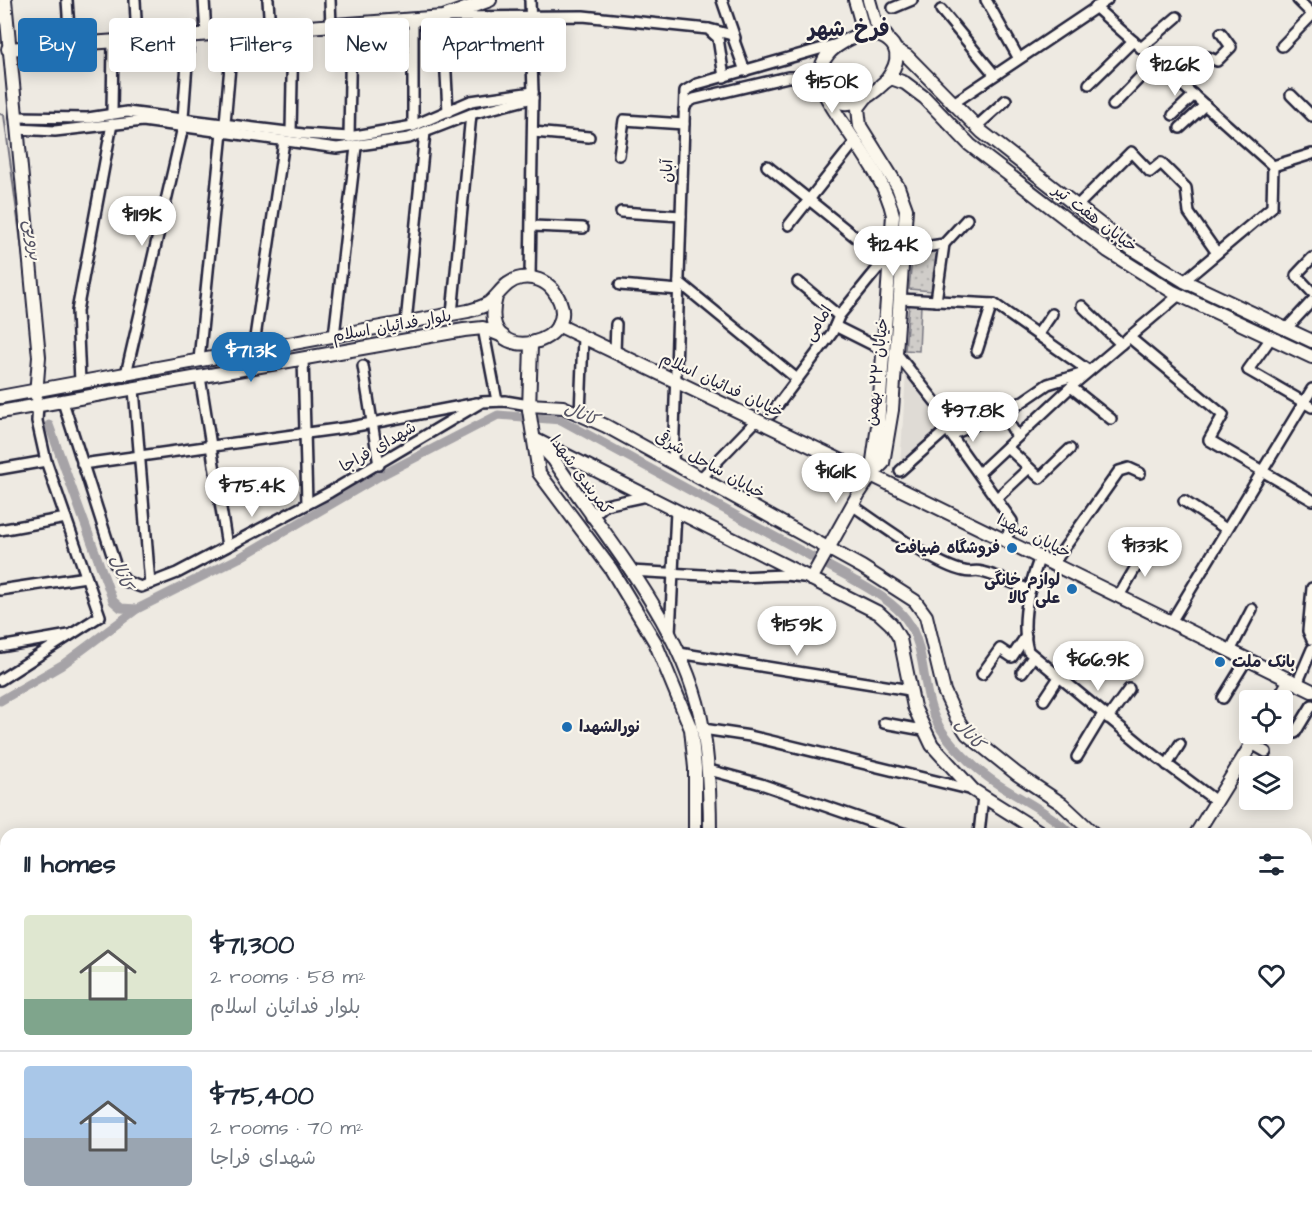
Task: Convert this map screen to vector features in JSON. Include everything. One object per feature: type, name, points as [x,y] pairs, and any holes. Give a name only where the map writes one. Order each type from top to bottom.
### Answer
[{"type":"street","points":[[0,680],[100,616],[46,461],[37,421],[38,405],[34,391],[39,375],[39,357],[16,123],[4,49],[4,0]]},
{"type":"street","points":[[67,0],[68,18]]},
{"type":"street","points":[[135,0],[136,18]]},
{"type":"street","points":[[196,35],[206,34],[204,0]]},
{"type":"street","points":[[268,0],[269,18]]},
{"type":"street","points":[[330,0],[331,18]]},
{"type":"street","points":[[443,17],[469,4],[490,0]]},
{"type":"street","points":[[530,0],[532,15],[530,277]]},
{"type":"street","points":[[722,0],[746,71]]},
{"type":"street","points":[[855,0],[864,32]]},
{"type":"street","points":[[684,110],[687,103],[694,99],[788,77],[802,76],[833,98],[844,103],[855,101],[881,85],[897,62],[893,45],[875,21],[869,0]]},
{"type":"street","points":[[893,8],[912,0]]},
{"type":"street","points":[[986,0],[1018,57]]},
{"type":"street","points":[[952,104],[1018,57],[1107,0]]},
{"type":"street","points":[[1282,46],[1312,14],[1298,0]]},
{"type":"street","points":[[1095,7],[1273,166],[1272,207],[1184,281]]},
{"type":"street","points":[[940,10],[994,74]]},
{"type":"street","points":[[409,20],[443,17],[583,16],[708,29],[728,33],[735,38]]},
{"type":"street","points":[[443,17],[448,112]]},
{"type":"street","points":[[1141,48],[1177,17]]},
{"type":"street","points":[[413,20],[413,126]]},
{"type":"street","points":[[708,29],[718,38],[724,77]]},
{"type":"street","points":[[684,110],[685,91],[697,84],[842,43],[864,32],[879,34],[893,45]]},
{"type":"street","points":[[1177,80],[1208,57],[1217,61],[1224,54],[1230,46],[1221,33]]},
{"type":"street","points":[[1089,84],[1133,41]]},
{"type":"street","points":[[822,89],[819,78],[821,65],[829,53],[842,43]]},
{"type":"street","name":"خیابان هفت تیر","points":[[893,45],[907,56],[976,127],[1132,249],[1184,281],[1312,341]]},
{"type":"street","points":[[1113,105],[1156,61]]},
{"type":"street","points":[[112,113],[113,72]]},
{"type":"street","points":[[126,374],[183,122],[186,72]]},
{"type":"street","points":[[199,360],[229,72]]},
{"type":"street","points":[[291,132],[292,72]]},
{"type":"street","points":[[349,138],[350,72]]},
{"type":"street","name":"خیابان هفت تیر","points":[[881,85],[891,78],[905,83],[925,98],[970,145],[1108,251],[1179,296],[1312,357]]},
{"type":"street","name":"خیابان ۲۲ بهمن","points":[[822,89],[890,203],[893,215],[878,425],[871,475]]},
{"type":"street","name":"خیابان ۲۲ بهمن","points":[[870,92],[857,113],[860,126],[898,187],[906,209],[892,410],[883,463],[871,475]]},
{"type":"street","points":[[16,123],[88,118],[112,113],[224,128],[284,141],[337,148],[356,147],[389,142],[426,132],[471,114],[532,95]]},
{"type":"street","points":[[224,128],[349,138],[413,126],[482,98],[532,95]]},
{"type":"street","points":[[1173,115],[1194,95]]},
{"type":"street","points":[[1291,95],[1312,116]]},
{"type":"street","points":[[976,127],[1006,100]]},
{"type":"street","points":[[1180,128],[1205,105]]},
{"type":"street","name":"آبان","points":[[673,463],[684,110]]},
{"type":"street","points":[[452,314],[471,114]]},
{"type":"street","points":[[619,155],[624,120],[684,124]]},
{"type":"street","points":[[16,123],[56,131],[143,121],[183,122]]},
{"type":"street","points":[[80,382],[77,311],[112,124]]},
{"type":"street","points":[[406,323],[426,132]]},
{"type":"street","points":[[532,132],[589,137]]},
{"type":"street","points":[[253,351],[284,141]]},
{"type":"street","points":[[789,225],[854,143]]},
{"type":"street","points":[[334,336],[356,147]]},
{"type":"street","points":[[1077,206],[1131,152],[1150,172],[1161,163],[1186,188],[1189,213],[1217,253]]},
{"type":"street","points":[[1273,166],[1312,154]]},
{"type":"street","points":[[767,166],[889,264]]},
{"type":"street","points":[[621,212],[681,216]]},
{"type":"street","points":[[936,301],[944,244],[968,219]]},
{"type":"street","points":[[532,226],[583,228]]},
{"type":"street","points":[[904,250],[944,244]]},
{"type":"street","points":[[1312,258],[1296,274],[1312,292]]},
{"type":"street","name":"امامی","points":[[771,414],[832,333],[839,315],[878,267],[889,264]]},
{"type":"street","points":[[483,328],[514,342],[531,345],[547,338],[558,325],[560,307],[554,290],[530,277],[510,282],[496,297],[494,318],[505,337]]},
{"type":"street","points":[[798,282],[839,315]]},
{"type":"street","points":[[620,285],[679,286],[797,379]]},
{"type":"street","points":[[979,473],[1089,371],[1179,296]]},
{"type":"street","name":"بلوار فدائیان اسلام","points":[[0,397],[452,314],[486,305],[496,297]]},
{"type":"street","points":[[901,299],[992,304],[1089,371]]},
{"type":"street","points":[[1286,329],[1312,301]]},
{"type":"street","points":[[977,351],[992,304]]},
{"type":"street","points":[[1082,306],[1223,415],[1209,440],[1262,473],[1312,500]]},
{"type":"street","points":[[1038,334],[1052,314]]},
{"type":"street","points":[[615,352],[616,324]]},
{"type":"street","name":"خیابان فدائیان اسلام","points":[[558,325],[871,475]]},
{"type":"street","points":[[835,326],[883,350]]},
{"type":"street","points":[[483,328],[497,401]]},
{"type":"street","name":"بلوار فدائیان اسلام","points":[[0,412],[483,328]]},
{"type":"street","points":[[580,414],[583,337]]},
{"type":"street","points":[[1270,338],[1248,370],[1308,405]]},
{"type":"street","points":[[531,345],[529,408],[534,435],[647,496],[813,576],[879,613],[891,624],[900,639],[910,690],[923,730],[932,745],[978,793],[1033,828]]},
{"type":"street","points":[[897,354],[953,424],[951,435],[1012,521],[1006,541]]},
{"type":"street","points":[[303,358],[307,504]]},
{"type":"street","points":[[363,366],[379,465]]},
{"type":"street","points":[[951,435],[1003,412],[1048,384],[1089,371]]},
{"type":"street","points":[[201,377],[227,546]]},
{"type":"street","points":[[1071,387],[1111,419]]},
{"type":"street","points":[[63,402],[115,564],[125,582],[141,587],[150,584],[134,389]]},
{"type":"street","points":[[1170,622],[1226,529],[1308,405],[1312,389]]},
{"type":"street","name":"شهدای فراجا","points":[[150,584],[177,573],[379,465],[482,402],[497,401],[529,408]]},
{"type":"street","points":[[82,464],[306,434],[482,402]]},
{"type":"street","name":"خیابان ساحل شرقی","points":[[529,408],[563,407],[580,414],[701,478],[915,601],[926,616],[944,691],[967,734],[1017,774],[1062,804],[1088,828]]},
{"type":"street","points":[[1003,412],[1017,437]]},
{"type":"street","points":[[701,478],[757,420]]},
{"type":"street","points":[[900,471],[953,424]]},
{"type":"street","name":"کمربندی شهدا","points":[[534,435],[554,460],[630,571],[670,633],[679,652],[703,729],[709,770],[710,828]]},
{"type":"street","name":"کمربندی شهدا","points":[[534,435],[539,473],[611,569],[644,621],[691,729],[695,768],[695,828]]},
{"type":"street","points":[[1007,447],[1040,478],[1070,449]]},
{"type":"street","points":[[0,468],[46,461]]},
{"type":"street","points":[[997,498],[1029,468]]},
{"type":"street","points":[[1053,564],[1119,471],[1129,468],[1140,473]]},
{"type":"street","points":[[813,576],[871,475]]},
{"type":"street","name":"خیابان شهدا","points":[[871,475],[1312,691]]},
{"type":"street","points":[[591,517],[605,505],[647,496]]},
{"type":"street","points":[[1184,501],[1226,529]]},
{"type":"street","points":[[852,505],[898,536],[948,565],[964,572],[979,571],[1030,590]]},
{"type":"street","points":[[670,633],[676,510]]},
{"type":"street","points":[[0,530],[66,518]]},
{"type":"street","points":[[1119,596],[1148,546]]},
{"type":"street","points":[[1040,557],[1030,590],[1026,636],[1028,651],[1167,765],[1216,801]]},
{"type":"street","points":[[630,571],[740,578],[813,576]]},
{"type":"street","points":[[0,590],[86,577]]},
{"type":"street","points":[[1312,588],[1308,631],[1312,640]]},
{"type":"street","points":[[1230,651],[1252,609]]},
{"type":"street","points":[[0,646],[72,634]]},
{"type":"street","points":[[982,674],[1000,649],[1012,657],[1026,636]]},
{"type":"street","points":[[1287,690],[1294,682],[1312,649]]},
{"type":"street","points":[[679,652],[910,690]]},
{"type":"street","points":[[1044,700],[1075,653]]},
{"type":"street","points":[[1022,672],[1033,657]]},
{"type":"street","points":[[1223,698],[1247,659]]},
{"type":"street","points":[[1077,757],[1106,716],[1129,689]]},
{"type":"street","points":[[1295,733],[1312,705]]},
{"type":"street","points":[[884,723],[923,730]]},
{"type":"street","points":[[703,729],[761,738],[978,793]]},
{"type":"street","points":[[1167,765],[1180,744]]},
{"type":"street","points":[[1259,744],[1266,752]]},
{"type":"street","points":[[709,770],[761,784],[889,828]]},
{"type":"street","points":[[1200,828],[1216,801],[1239,773]]},
{"type":"street","points":[[978,793],[979,828]]},
{"type":"shaded area","points":[[939,249],[932,291],[909,289],[913,250]]},
{"type":"shaded area","points":[[909,304],[921,305],[919,351],[905,350]]},
{"type":"shaded area","points":[[906,373],[949,424],[900,467]]},
{"type":"waterway","name":"برویی","points":[[0,114],[4,115],[26,280]]},
{"type":"waterway","name":"کانال","points":[[49,425],[113,601],[121,608],[137,609],[239,558],[376,478],[498,415],[561,420],[847,576],[894,606],[906,619],[913,632],[922,661],[931,707],[945,735],[963,756],[984,774],[1046,813],[1064,828]]},
{"type":"waterway","points":[[0,701],[62,665],[137,609]]},
{"type":"place","name":"فروشگاه ضیافت","points":[[1012,548]]},
{"type":"place","name":"لوازم خانگی علی کالا","points":[[1072,589]]},
{"type":"place","name":"بانک ملت","points":[[1220,662]]},
{"type":"place","name":"نورالشهدا","points":[[567,727]]},
{"type":"district","name":"فرخ شهر","points":[[849,29]]}]
